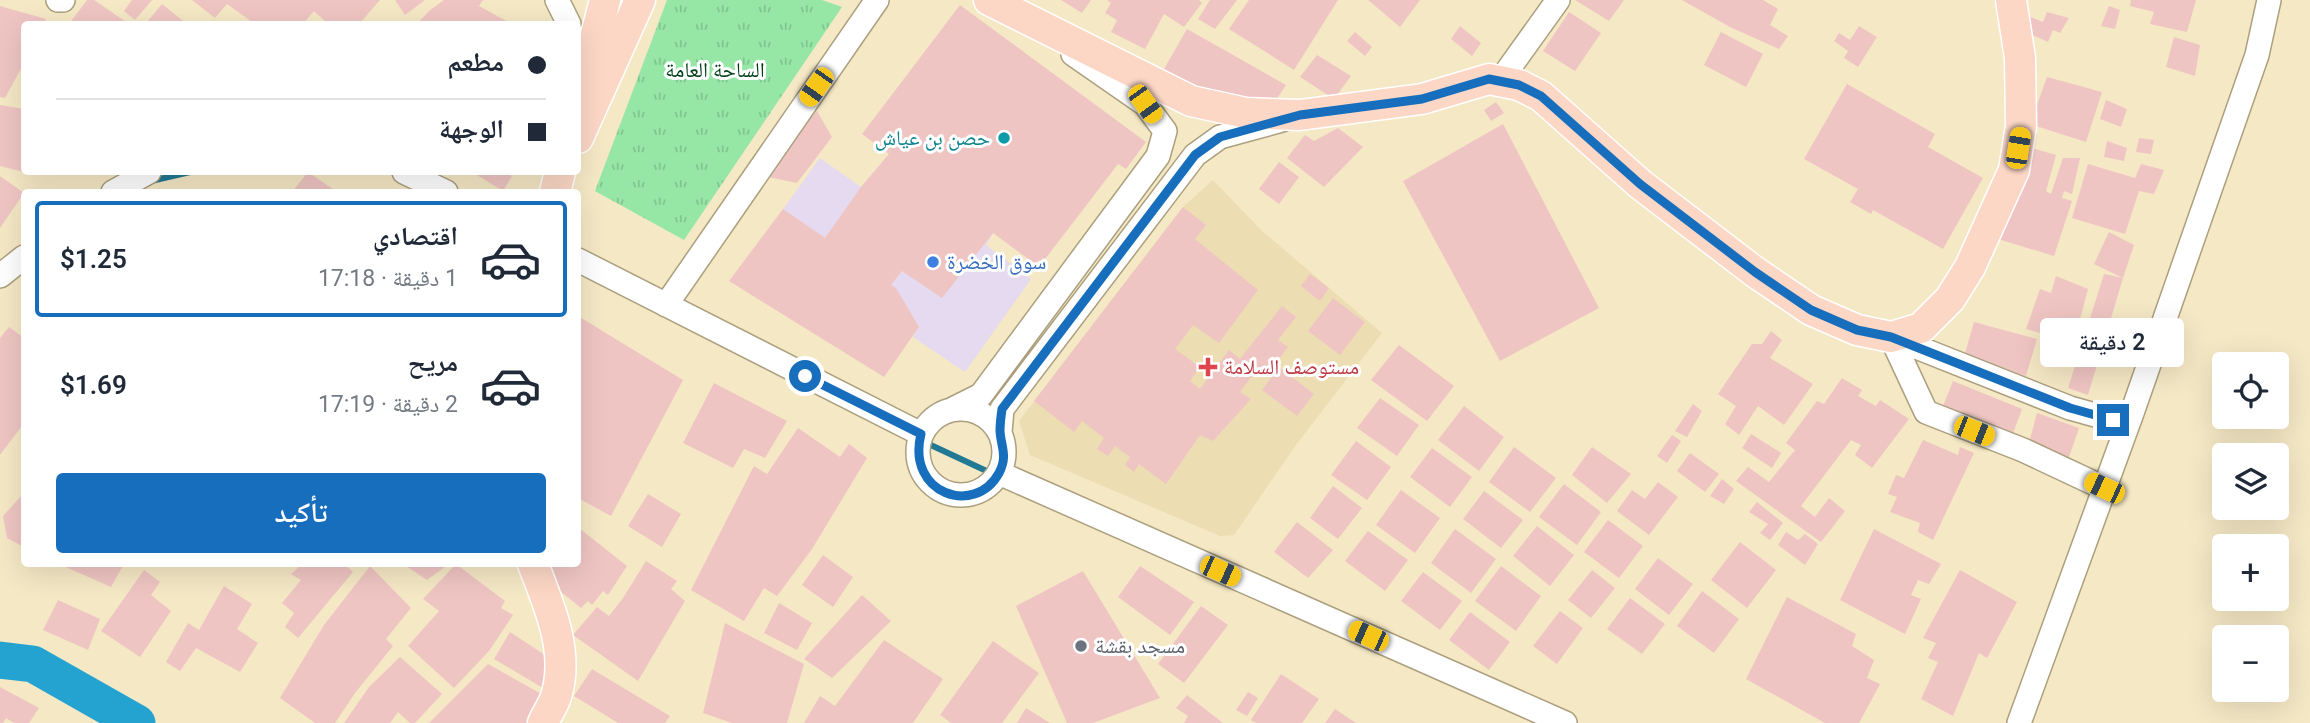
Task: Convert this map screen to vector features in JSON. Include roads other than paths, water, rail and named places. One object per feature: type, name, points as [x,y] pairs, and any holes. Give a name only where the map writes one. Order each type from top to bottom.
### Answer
[{"type":"main road","points":[[581,73],[583,52],[605,0]]},
{"type":"main road","points":[[581,131],[640,0]]},
{"type":"main road","points":[[1001,6],[1191,101],[1246,113],[1300,115],[1422,99],[1489,79],[1519,85],[1541,96],[1640,184],[1755,272],[1811,310],[1857,330],[1891,337],[1921,328],[1950,299],[1970,267],[2014,170],[2021,126],[2021,99],[2020,58],[2011,0]]},
{"type":"main road","points":[[534,567],[552,617],[561,655],[557,693],[543,723]]},
{"type":"street","points":[[557,0],[568,21]]},
{"type":"street","points":[[666,305],[877,0]]},
{"type":"street","points":[[1500,81],[1558,0]]},
{"type":"street","points":[[2019,723],[2132,413],[2257,55],[2269,0]]},
{"type":"street","points":[[1001,6],[1145,104],[1165,131],[1158,156],[981,395],[940,414],[929,422],[921,434],[917,449],[918,463],[924,477],[948,494],[962,496],[977,492],[989,485],[999,474],[1004,453],[1000,432],[1002,409],[1195,155],[1220,137],[1300,115]]},
{"type":"street","points":[[118,189],[144,175]]},
{"type":"street","points":[[410,175],[440,189]]},
{"type":"street","points":[[0,276],[21,259]]},
{"type":"street","points":[[581,262],[921,434]]},
{"type":"street","points":[[1891,337],[2070,408],[2113,420],[2132,413]]},
{"type":"street","points":[[1891,337],[1926,412],[2023,450],[2104,488]]},
{"type":"street","points":[[953,409],[967,408],[980,413],[992,421],[1000,432]]},
{"type":"street","points":[[999,474],[1565,723]]},
{"type":"waterway","points":[[151,181],[177,175]]},
{"type":"waterway","points":[[920,440],[993,474]]},
{"type":"waterway","points":[[0,660],[33,664],[137,723]]},
{"type":"place","name":"حصن بن عياش","points":[[1004,138]]},
{"type":"place","name":"سوق الخضرة","points":[[933,262]]},
{"type":"place","name":"مستوصف السلامة","points":[[1208,367]]},
{"type":"place","name":"مسجد بقشة","points":[[1081,646]]},
{"type":"park label","name":"الساحة العامة","points":[[715,70]]}]
